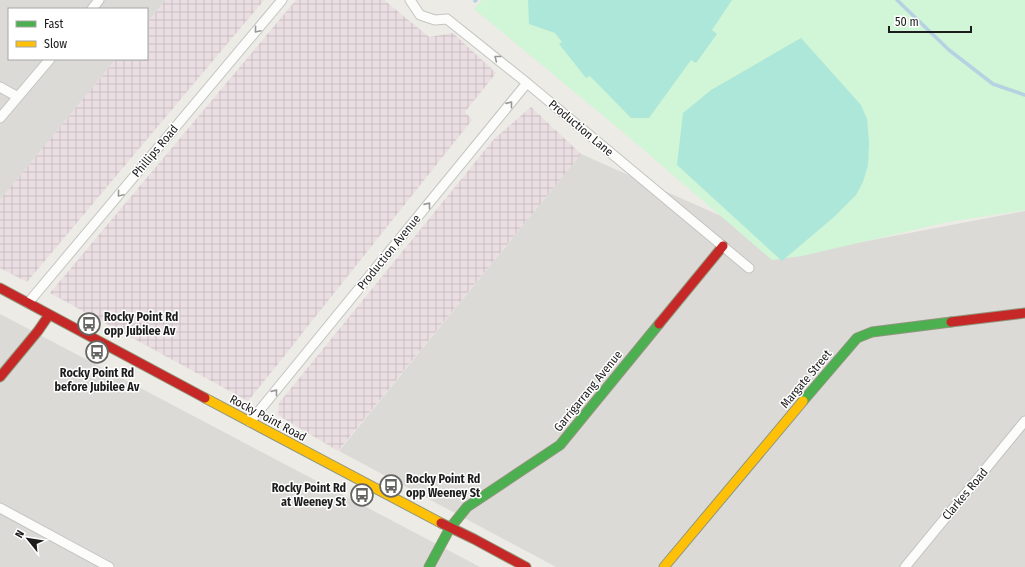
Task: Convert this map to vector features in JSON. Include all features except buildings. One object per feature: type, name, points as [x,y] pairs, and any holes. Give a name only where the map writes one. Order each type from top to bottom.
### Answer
[{"type":"street","points":[[93,8],[99,0]]},
{"type":"street","name":"Phillips Road","points":[[28,303],[282,0]]},
{"type":"street","name":"Production Lane","points":[[410,0],[420,15],[435,20],[447,19],[527,83],[749,268]]},
{"type":"street","points":[[0,118],[49,60]]},
{"type":"street","name":"Production Avenue","points":[[250,422],[527,83]]},
{"type":"street","points":[[0,87],[18,97]]},
{"type":"street","name":"Garrigarrang Avenue","points":[[429,567],[450,528],[467,507],[560,445],[723,246]]},
{"type":"street","name":"Rocky Point Road","points":[[0,288],[250,422],[526,567]]},
{"type":"street","name":"Margate Street","points":[[664,567],[857,338],[872,332],[1025,313]]},
{"type":"street","points":[[0,377],[38,331],[49,315]]},
{"type":"street","name":"Clarkes Road","points":[[905,567],[1025,421]]},
{"type":"street","points":[[0,508],[109,567]]},
{"type":"shaded area","points":[[0,0],[166,0],[148,22],[148,8],[8,8],[8,60],[115,60],[0,200]]},
{"type":"shaded area","points":[[166,0],[264,0],[27,282],[0,268],[0,200],[115,60],[148,60],[148,22]]},
{"type":"shaded area","points":[[296,0],[384,0],[429,37],[453,33],[496,73],[465,112],[472,120],[248,401],[50,293]]},
{"type":"shaded area","points":[[528,0],[732,0],[712,30],[717,34],[696,63],[691,60],[649,118],[631,118],[590,76],[586,78],[559,44],[562,42],[555,33],[529,24]]},
{"type":"shaded area","points":[[801,38],[861,105],[867,119],[869,142],[868,165],[863,182],[856,195],[834,217],[782,261],[677,165],[683,113],[711,90]]},
{"type":"shaded area","points":[[531,107],[581,154],[338,451],[278,415],[279,403],[494,139]]},
{"type":"shaded area","points":[[581,154],[805,253],[1025,211],[1025,567],[556,567],[339,451]]},
{"type":"shaded area","points":[[0,314],[55,343],[480,567],[0,567]]},
{"type":"green space","points":[[482,0],[1025,0],[1025,210],[948,222],[802,256],[772,260],[624,133],[474,9]]},
{"type":"waterway","points":[[897,0],[949,50],[993,84],[1025,95]]},
{"type":"traffic: fast","points":[[803,401],[857,338],[872,332],[951,322]]},
{"type":"traffic: fast","points":[[429,567],[450,528],[467,507],[560,445],[659,324]]},
{"type":"traffic: slow","points":[[205,398],[441,523]]},
{"type":"traffic: slow","points":[[664,567],[803,401]]},
{"type":"traffic: jam","points":[[659,324],[723,246]]},
{"type":"traffic: jam","points":[[0,288],[205,398]]},
{"type":"traffic: jam","points":[[951,322],[1025,313]]},
{"type":"traffic: jam","points":[[0,377],[38,331],[49,315]]},
{"type":"traffic: jam","points":[[441,523],[526,567]]},
{"type":"place","name":"Rocky Point Rd opp Jubilee Av","points":[[89,324]]},
{"type":"place","name":"Rocky Point Rd before Jubilee Av","points":[[97,352]]},
{"type":"place","name":"Rocky Point Rd opp Weeney St","points":[[391,486]]},
{"type":"place","name":"Rocky Point Rd at Weeney St","points":[[362,495]]}]
